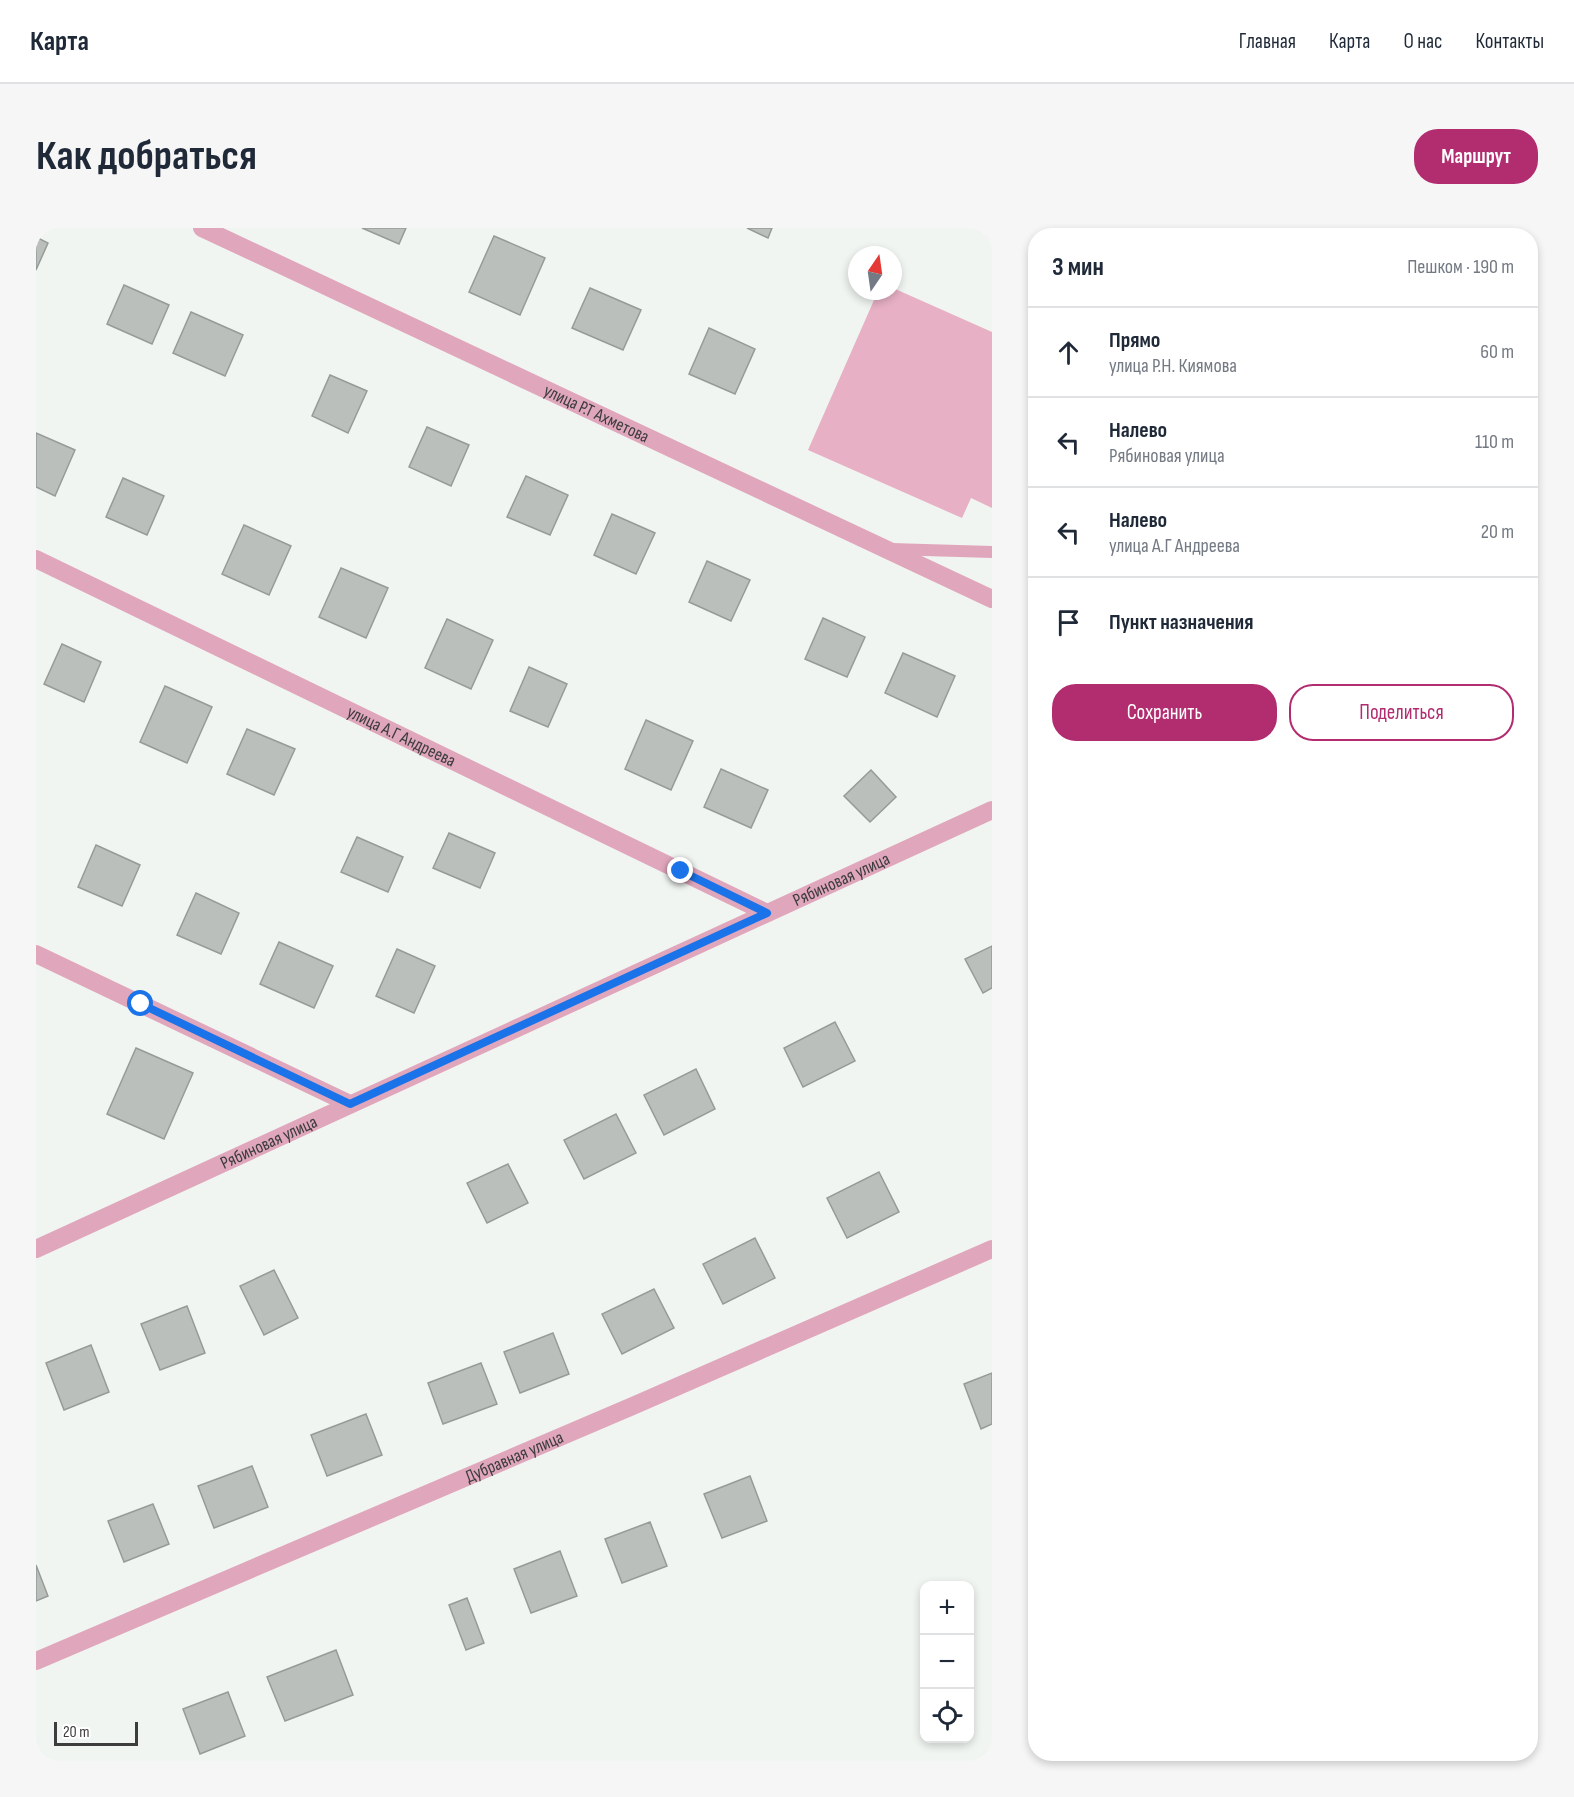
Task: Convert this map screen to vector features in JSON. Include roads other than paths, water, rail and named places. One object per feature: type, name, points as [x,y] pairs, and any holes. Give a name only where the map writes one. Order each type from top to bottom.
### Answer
[{"type":"street","name":"улица Р.Т Ахметова","points":[[202,228],[992,598]]},
{"type":"street","name":"улица А.Г Андреева","points":[[36,559],[767,913]]},
{"type":"street","name":"Рябиновая улица","points":[[36,1249],[992,810]]},
{"type":"street","points":[[36,954],[350,1104]]},
{"type":"street","name":"Дубравная улица","points":[[36,1661],[992,1250]]},
{"type":"lane","points":[[988,228],[992,234]]},
{"type":"lane","points":[[886,549],[992,552]]}]
